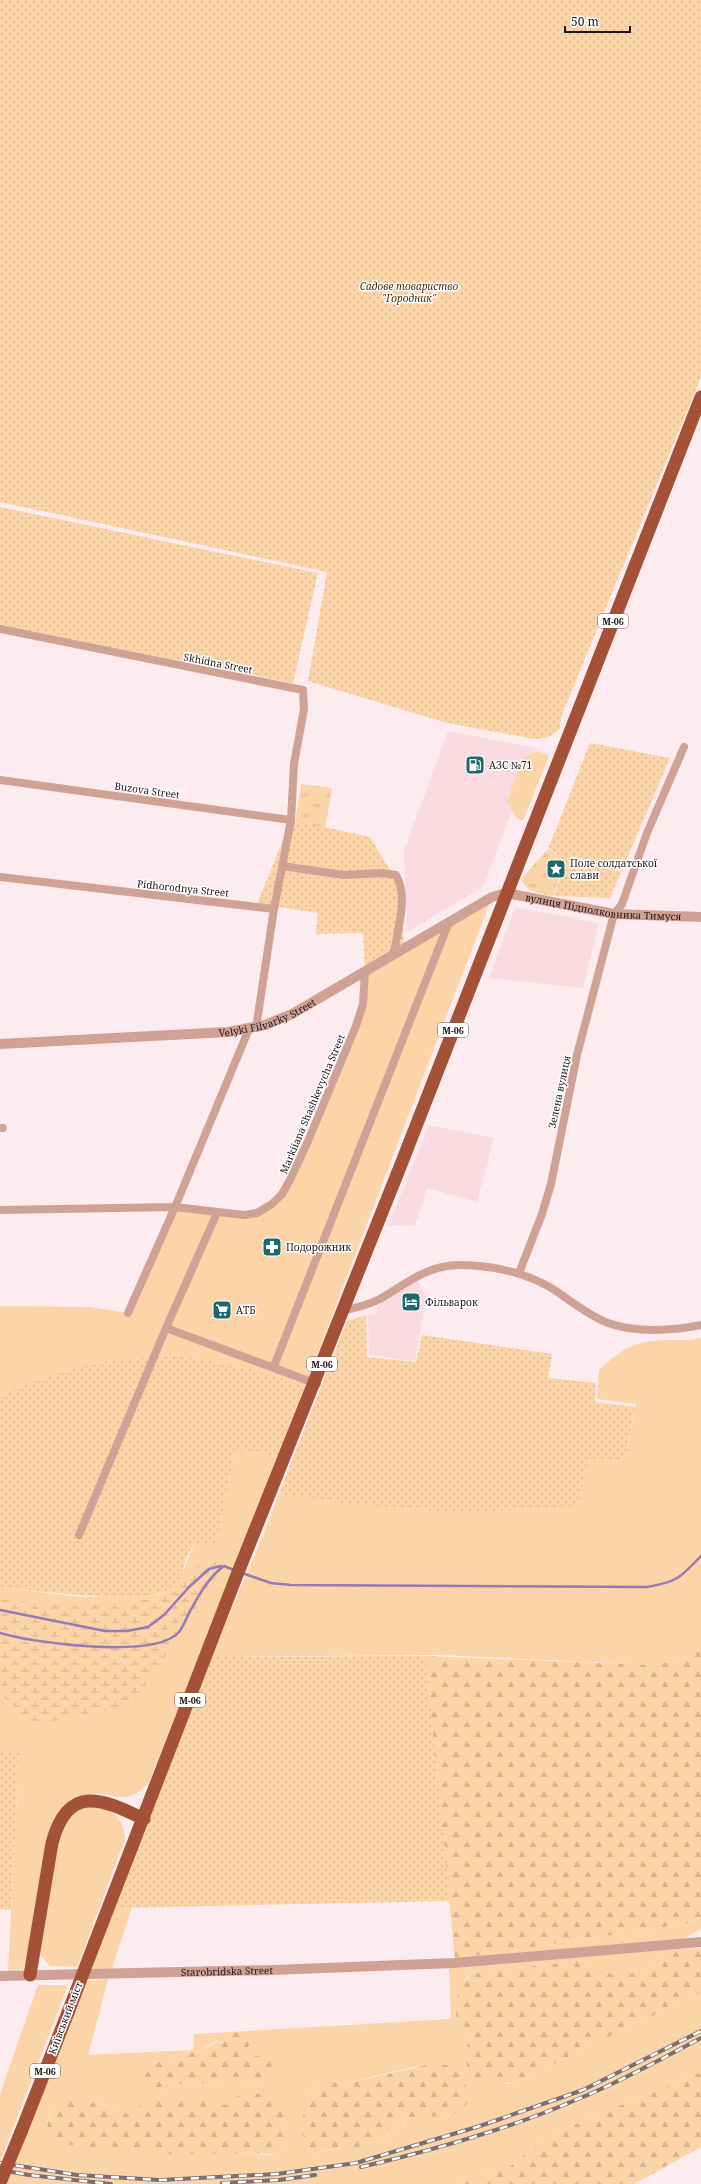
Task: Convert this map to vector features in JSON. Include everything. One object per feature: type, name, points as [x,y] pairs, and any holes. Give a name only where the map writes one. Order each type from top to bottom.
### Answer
[{"type":"highway","name":"М-06","points":[[144,1819],[235,1580],[316,1383],[342,1311],[701,397]]},
{"type":"highway","points":[[30,1974],[52,1843],[55,1829],[62,1816],[78,1804],[96,1800],[113,1803],[144,1819]]},
{"type":"highway","name":"Київський міст","points":[[0,2183],[144,1819]]},
{"type":"street","name":"Skhidna Street","points":[[0,629],[303,690],[304,709],[294,764],[291,820]]},
{"type":"street","name":"Зелена вулиця","points":[[519,1273],[542,1214],[551,1184],[577,1055],[614,914],[622,904],[647,833],[684,747]]},
{"type":"street","name":"Buzova Street","points":[[0,780],[291,820]]},
{"type":"street","points":[[128,1313],[253,1028],[291,820]]},
{"type":"street","points":[[282,866],[344,874],[384,872],[396,875],[401,884],[402,899],[394,954]]},
{"type":"street","name":"Pidhorodnya Street","points":[[0,877],[274,909]]},
{"type":"street","name":"вулиця Підполковника Тимуся","points":[[506,893],[614,914],[701,917]]},
{"type":"street","name":"Velyki Filvarky Street","points":[[0,1044],[130,1038],[253,1028],[279,1021],[449,922],[492,898],[506,893]]},
{"type":"street","points":[[274,1366],[449,922]]},
{"type":"street","name":"Markiiana Shashkevycha Street","points":[[0,1210],[175,1207],[244,1215],[257,1213],[272,1204],[282,1194],[308,1141],[356,1026],[363,1004],[365,972]]},
{"type":"street","points":[[79,1535],[166,1328],[217,1213]]},
{"type":"street","points":[[342,1311],[378,1300],[411,1278],[442,1266],[459,1265],[519,1273],[558,1292],[586,1312],[608,1323],[632,1328],[701,1326]]},
{"type":"street","points":[[166,1328],[274,1366],[316,1383]]},
{"type":"street","name":"Starobridska Street","points":[[0,1976],[30,1974],[273,1970],[454,1963],[701,1942]]},
{"type":"shaded area","points":[[448,731],[536,748],[483,887],[407,932],[404,851]]},
{"type":"shaded area","points":[[515,907],[599,923],[583,988],[489,978]]},
{"type":"shaded area","points":[[429,1125],[494,1138],[477,1202],[427,1188],[415,1225],[388,1226]]},
{"type":"shaded area","points":[[415,1276],[426,1297],[415,1361],[369,1355],[368,1315],[376,1314],[377,1307]]},
{"type":"green space","name":"Садове товариство \"Городник\"","points":[[0,0],[701,0],[701,377],[561,717],[560,728],[554,733],[546,738],[535,739],[447,723],[308,681],[327,572],[0,502]]},
{"type":"green space","points":[[0,507],[318,573],[293,683],[0,625]]},
{"type":"green space","points":[[590,743],[670,758],[610,898],[554,896],[566,862],[549,847]]},
{"type":"green space","points":[[538,751],[549,756],[523,821],[516,817],[507,802],[522,758]]},
{"type":"green space","points":[[301,784],[332,788],[324,835],[294,830]]},
{"type":"green space","points":[[291,820],[370,837],[390,870],[401,894],[404,948],[365,972],[363,933],[316,934],[318,913],[279,907],[256,907]]},
{"type":"green space","points":[[549,848],[565,862],[553,896],[534,892],[524,884],[521,879]]},
{"type":"green space","points":[[492,897],[305,1386],[264,1372],[172,1354],[91,1364],[0,1396],[0,1306],[90,1307],[127,1313],[175,1207],[257,1213],[281,1194],[356,1026],[365,972]]},
{"type":"green space","points":[[366,1315],[367,1357],[416,1362],[422,1335],[552,1354],[548,1378],[596,1383],[595,1402],[635,1407],[625,1461],[588,1459],[577,1506],[487,1510],[434,1510],[337,1502],[279,1494],[347,1321]]},
{"type":"green space","points":[[701,1338],[701,1649],[678,1660],[656,1665],[440,1655],[211,1657],[263,1536],[279,1494],[398,1508],[435,1510],[513,1509],[588,1459],[625,1461],[636,1404],[597,1399],[599,1370],[622,1351],[637,1344],[656,1341]]},
{"type":"green space","points":[[172,1354],[264,1372],[305,1386],[278,1456],[235,1449],[216,1542],[194,1544],[188,1554],[177,1582],[173,1587],[162,1593],[142,1596],[91,1596],[0,1587],[0,1396],[30,1383],[91,1364]]},
{"type":"green space","points":[[235,1449],[278,1456],[149,1782],[140,1791],[125,1797],[95,1794],[82,1796],[69,1803],[23,1969],[8,1971],[19,1754],[0,1752],[0,1587],[78,1597],[157,1595],[167,1592],[184,1569],[194,1544],[216,1541]]},
{"type":"green space","points":[[200,1562],[223,1562],[219,1572],[134,1704],[35,1725],[0,1694],[0,1599],[83,1606],[160,1598],[174,1593]]},
{"type":"green space","points":[[701,1649],[701,1919],[696,1922],[455,1959],[425,1656],[656,1665],[678,1660]]},
{"type":"green space","points":[[425,1656],[450,1901],[114,1908],[211,1657]]},
{"type":"green space","points":[[0,1752],[19,1753],[11,1910],[0,1909]]},
{"type":"green space","points":[[89,1806],[104,1809],[114,1814],[121,1823],[124,1830],[125,1839],[77,1967],[50,1966],[40,1955],[48,1884],[56,1847],[60,1831],[66,1820],[73,1813]]},
{"type":"green space","points":[[132,1907],[112,1969],[90,1969],[114,1908]]},
{"type":"green space","points":[[701,1919],[701,1929],[663,1950],[649,1967],[619,1978],[584,1960],[473,1973],[465,1978],[460,2026],[468,2037],[467,2055],[506,2084],[519,2081],[701,1992],[701,2072],[549,2135],[509,2167],[457,2184],[7,2184],[87,1981],[108,1979],[88,2055],[193,2050],[194,2034],[451,2019],[449,1967],[455,1959],[696,1922]],"holes":[[[252,2036],[247,2052],[269,2060],[267,2081],[174,2084],[159,2091],[150,2063],[169,2061],[176,2055],[199,2051],[221,2038]],[[417,2066],[462,2072],[466,2089],[449,2116],[419,2116],[407,2119],[396,2126],[387,2136],[375,2143],[311,2153],[308,2097],[317,2086],[329,2083],[350,2082]],[[206,2097],[216,2105],[283,2100],[283,2116],[288,2143],[277,2154],[270,2155],[67,2145],[47,2121],[54,2107],[64,2103],[83,2102],[103,2104],[136,2117]]]},
{"type":"green space","points":[[701,1948],[701,1992],[519,2081],[505,2083],[489,2082],[475,2077],[470,2072],[466,2062],[468,2037],[460,2027],[457,2020],[456,2005],[459,1990],[467,1977],[473,1973],[584,1960],[619,1978],[649,1967],[663,1950]]},
{"type":"green space","points":[[38,1985],[68,1985],[0,2162],[0,2094]]},
{"type":"green space","points":[[247,2032],[252,2036],[247,2052],[269,2060],[275,2065],[274,2074],[267,2081],[174,2084],[159,2091],[145,2090],[140,2084],[140,2071],[150,2063],[169,2061],[176,2055],[199,2051],[215,2043],[228,2033]]},
{"type":"green space","points":[[434,2064],[452,2067],[462,2074],[466,2085],[467,2104],[461,2110],[454,2114],[410,2118],[400,2123],[380,2140],[370,2145],[311,2153],[305,2150],[303,2116],[307,2100],[311,2093],[320,2085],[328,2083],[345,2083]]},
{"type":"green space","points":[[701,2072],[701,2147],[634,2184],[457,2184],[509,2167],[549,2135]]},
{"type":"green space","points":[[271,2093],[283,2100],[283,2116],[288,2143],[277,2154],[217,2153],[176,2155],[140,2150],[67,2145],[51,2137],[48,2129],[49,2118],[54,2107],[75,2101],[95,2103],[136,2117],[141,2098],[206,2097],[216,2104],[231,2105],[238,2095]]},
{"type":"waterway","points":[[242,1573],[271,1583],[291,1585],[647,1587],[672,1581],[683,1574],[701,1556]]},
{"type":"waterway","points":[[0,1610],[105,1631],[127,1631],[148,1627],[164,1615],[189,1587],[209,1569],[221,1566]]},
{"type":"waterway","points":[[0,1633],[38,1641],[92,1646],[119,1647],[144,1645],[165,1641],[178,1633],[199,1595],[214,1574],[224,1566],[234,1570]]},
{"type":"railway","points":[[0,2163],[77,2175],[160,2180],[277,2174],[356,2163],[480,2126],[583,2090],[701,2031]]},
{"type":"railway","points":[[361,2167],[471,2138],[552,2110],[609,2085],[701,2038]]},
{"type":"railway","points":[[0,2170],[29,2175],[111,2184]]},
{"type":"railway","points":[[222,2183],[279,2180],[315,2175]]},
{"type":"place","name":"АЗС №71","points":[[475,765]]},
{"type":"place","name":"Поле солдатської слави","points":[[556,869]]},
{"type":"place","name":"Подорожник","points":[[272,1247]]},
{"type":"place","name":"Фільварок","points":[[411,1302]]},
{"type":"place","name":"АТБ","points":[[222,1310]]}]
